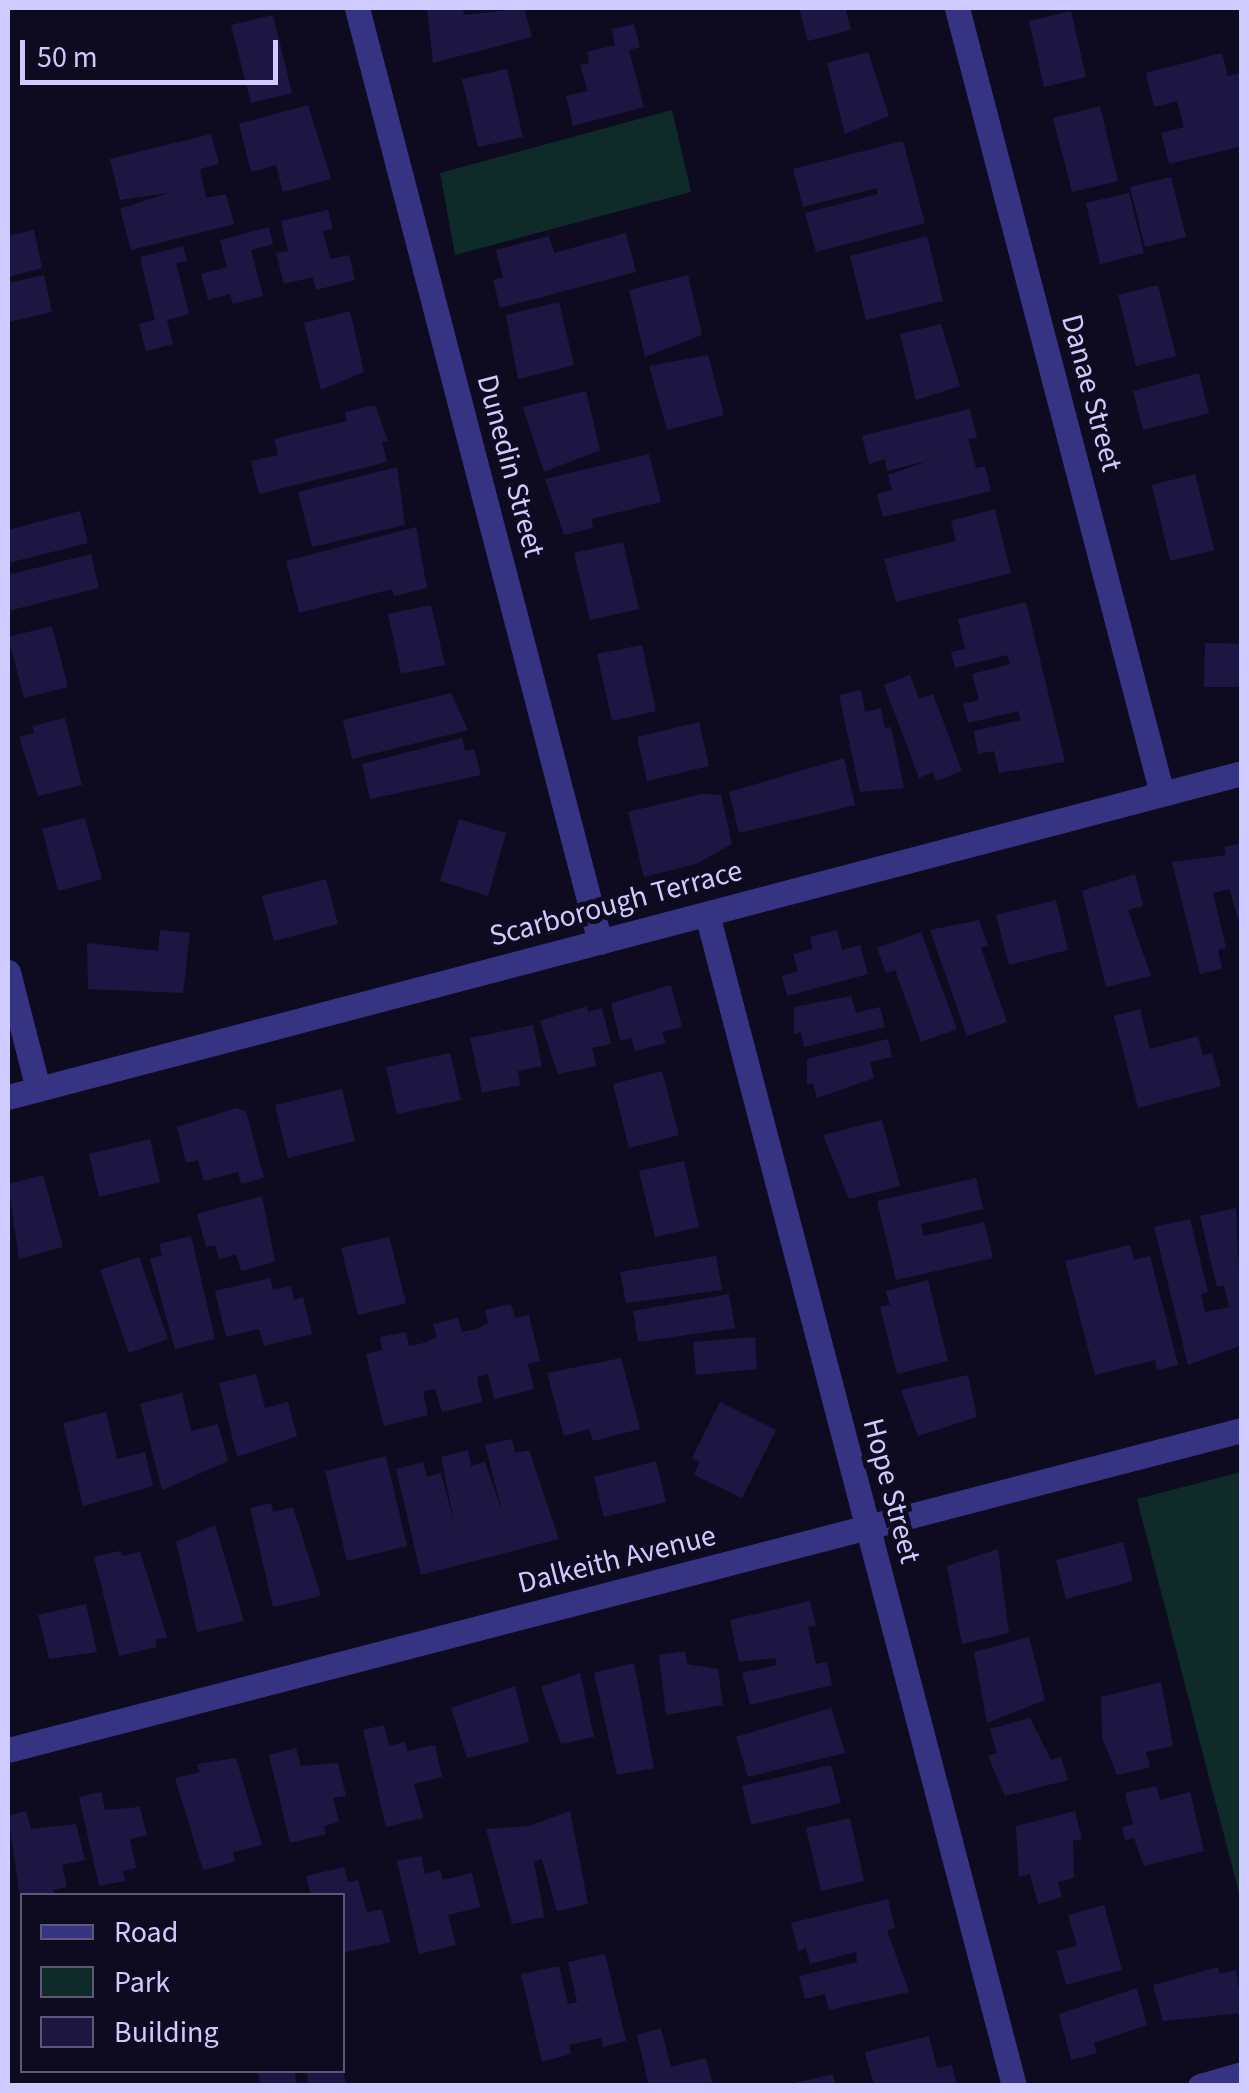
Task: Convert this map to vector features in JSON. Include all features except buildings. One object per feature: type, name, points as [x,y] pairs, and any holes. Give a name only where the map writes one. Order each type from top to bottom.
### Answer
[{"type":"street","name":"Dunedin Street","points":[[357,8],[600,942]]},
{"type":"street","name":"Danae Street","points":[[956,8],[1162,794]]},
{"type":"street","name":"Scarborough Terrace","points":[[8,1097],[1242,773]]},
{"type":"street","name":"Hope Street","points":[[706,914],[1014,2086]]},
{"type":"street","points":[[8,972],[38,1089]]},
{"type":"street","name":"Dalkeith Avenue","points":[[8,1750],[1242,1430]]},
{"type":"street","points":[[1200,2086],[1242,2074]]},
{"type":"green space","points":[[672,110],[691,192],[455,255],[440,173]]},
{"type":"green space","points":[[1242,1472],[1241,1901],[1137,1499]]}]
